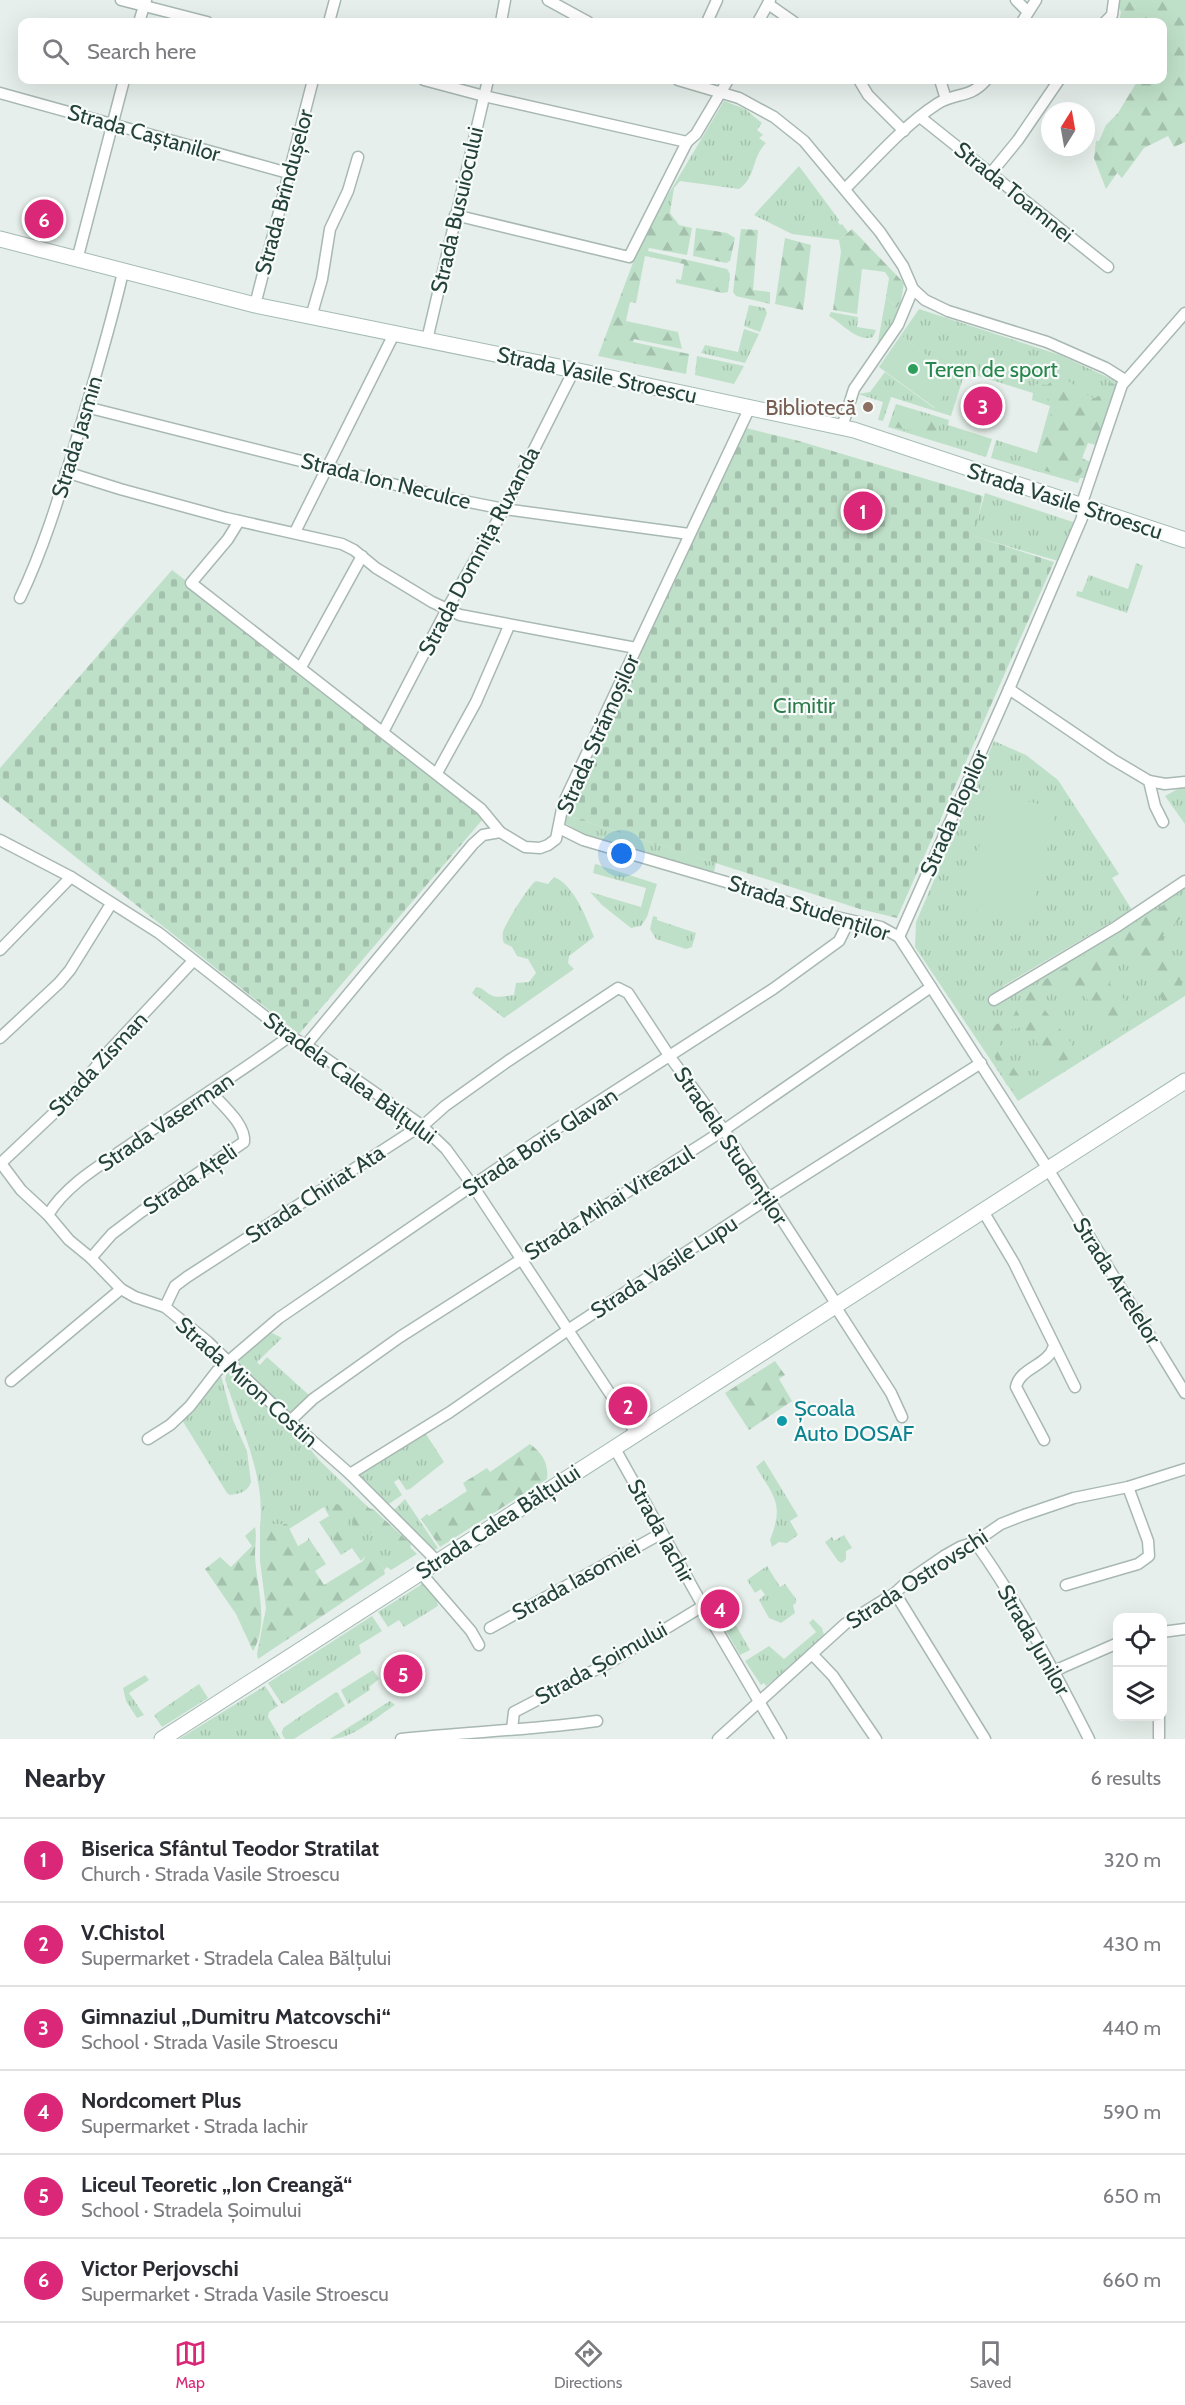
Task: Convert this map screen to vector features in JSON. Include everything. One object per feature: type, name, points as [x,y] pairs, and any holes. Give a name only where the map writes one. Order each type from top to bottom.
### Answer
[{"type":"main road","name":"Strada Vasile Stroescu","points":[[0,239],[255,305],[842,427],[1185,540]]},
{"type":"main road","name":"Strada Calea Bălțului","points":[[162,1739],[1185,1081]]},
{"type":"street","points":[[121,0],[145,3],[194,18]]},
{"type":"street","points":[[330,18],[335,0]]},
{"type":"street","points":[[502,18],[506,0]]},
{"type":"street","points":[[548,0],[581,18]]},
{"type":"street","points":[[709,18],[717,0]]},
{"type":"street","points":[[1016,0],[1028,12]]},
{"type":"street","points":[[1024,18],[1036,0]]},
{"type":"street","points":[[1109,18],[1112,15],[1114,0]]},
{"type":"street","points":[[760,18],[769,2],[789,18]]},
{"type":"street","points":[[140,18],[145,3]]},
{"type":"street","points":[[77,260],[123,84]]},
{"type":"street","name":"Strada Brîndușelor","points":[[255,305],[312,84]]},
{"type":"street","points":[[439,84],[687,142]]},
{"type":"street","name":"Strada Busuiocului","points":[[427,340],[487,84]]},
{"type":"street","points":[[698,84],[739,98],[790,128],[804,141],[880,232],[903,266],[913,289],[925,300],[948,311],[1047,342],[1106,368],[1125,380],[1185,313]]},
{"type":"street","points":[[455,214],[629,257],[687,142],[696,134],[726,84]]},
{"type":"street","points":[[861,84],[868,95],[904,131]]},
{"type":"street","points":[[941,84],[946,99]]},
{"type":"street","points":[[845,189],[920,117],[946,99],[974,91],[982,84]]},
{"type":"street","points":[[991,172],[1035,117],[1056,84]]},
{"type":"street","name":"Strada Caștanilor","points":[[0,93],[288,173]]},
{"type":"street","name":"Strada Toamnei","points":[[920,117],[1108,267]]},
{"type":"street","points":[[310,316],[322,279],[330,230],[348,191],[358,157]]},
{"type":"street","name":"Strada Jasmin","points":[[20,598],[35,565],[66,472],[123,272]]},
{"type":"street","points":[[842,427],[854,389],[898,325],[913,289]]},
{"type":"street","points":[[295,532],[394,334]]},
{"type":"street","name":"Strada Domnița Ruxanda","points":[[383,732],[447,609],[504,509],[574,370]]},
{"type":"street","name":"Strada Plopilor","points":[[899,937],[1010,689],[1082,518],[1083,500],[1125,380]]},
{"type":"street","name":"Strada Ion Neculce","points":[[86,407],[326,466],[409,489],[504,509],[689,534]]},
{"type":"street","name":"Strada Strămoșilor","points":[[500,832],[533,848],[548,845],[556,839],[563,804],[750,407]]},
{"type":"street","points":[[66,472],[120,489],[342,544],[376,568],[460,615],[636,648]]},
{"type":"street","points":[[239,520],[228,539],[191,583],[481,809],[500,832],[483,835],[473,844],[306,1045]]},
{"type":"street","points":[[301,667],[362,556]]},
{"type":"street","points":[[436,773],[476,702],[509,626]]},
{"type":"street","points":[[1010,689],[1112,759],[1149,781],[1165,784],[1185,782]]},
{"type":"street","points":[[1149,781],[1155,806],[1163,822]]},
{"type":"street","name":"Strada Studenților","points":[[559,828],[582,840],[726,882],[823,915],[881,927],[899,937],[1048,1169]]},
{"type":"street","name":"Stradela Calea Bălțului","points":[[0,840],[71,877],[159,933],[290,1036],[420,1124],[446,1149],[473,1186],[636,1433]]},
{"type":"street","points":[[0,950],[71,877]]},
{"type":"street","points":[[994,1000],[1116,927],[1185,881]]},
{"type":"street","points":[[0,1038],[59,983],[111,904]]},
{"type":"street","name":"Strada Boris Glavan","points":[[148,1439],[170,1425],[190,1406],[211,1378],[227,1362],[279,1318],[536,1142],[773,989],[839,941],[849,921]]},
{"type":"street","name":"Strada Zisman","points":[[0,1163],[72,1096],[109,1051],[193,961]]},
{"type":"street","name":"Strada Mihai Viteazul","points":[[290,1421],[313,1399],[400,1337],[724,1130],[931,987]]},
{"type":"street","name":"Stradela Studenților","points":[[623,989],[724,1130],[836,1305]]},
{"type":"street","name":"Strada Chiriat Ata","points":[[165,1307],[175,1286],[187,1277],[420,1124],[426,1123],[445,1106],[612,990],[623,989]]},
{"type":"street","name":"Strada Vaserman","points":[[48,1215],[55,1203],[87,1175],[290,1036]]},
{"type":"street","name":"Strada Vasile Lupu","points":[[350,1474],[450,1412],[568,1330],[767,1199],[981,1063]]},
{"type":"street","name":"Strada Ațeli","points":[[91,1258],[112,1234],[141,1212],[244,1142],[245,1138],[239,1125],[210,1091]]},
{"type":"street","name":"Strada Miron Costin","points":[[0,1163],[21,1190],[48,1215],[69,1240],[122,1289],[135,1297],[165,1307],[208,1342],[290,1421],[350,1474],[438,1562]]},
{"type":"street","name":"Strada Artelelor","points":[[1048,1169],[1185,1393]]},
{"type":"street","points":[[983,1211],[1014,1263],[1075,1387]]},
{"type":"street","points":[[11,1381],[122,1289]]},
{"type":"street","points":[[836,1305],[891,1393],[902,1417]]},
{"type":"street","points":[[1044,1440],[1016,1388],[1017,1382],[1023,1375],[1046,1359],[1054,1346]]},
{"type":"street","name":"Strada Iachir","points":[[614,1447],[781,1739]]},
{"type":"street","name":"Strada Ostrovschi","points":[[718,1739],[845,1624],[895,1593],[909,1580],[944,1556],[975,1542],[1001,1524],[1024,1515],[1074,1498],[1128,1487],[1185,1469]]},
{"type":"street","points":[[1066,1585],[1138,1564],[1149,1556],[1148,1541],[1128,1487]]},
{"type":"street","name":"Strada Iasomiei","points":[[489,1628],[662,1533]]},
{"type":"street","name":"Strada Junilor","points":[[975,1542],[1054,1671],[1089,1739]]},
{"type":"street","points":[[421,1573],[464,1622],[479,1645]]},
{"type":"street","points":[[895,1593],[985,1739]]},
{"type":"street","name":"Strada Șoimului","points":[[512,1729],[514,1712],[614,1660],[703,1606]]},
{"type":"street","points":[[1167,1631],[1185,1629]]},
{"type":"street","points":[[1054,1671],[1113,1645]]},
{"type":"street","points":[[812,1654],[833,1676],[876,1739]]},
{"type":"street","points":[[401,1739],[597,1721]]},
{"type":"street","points":[[1159,1721],[1159,1737]]},
{"type":"green space","points":[[1116,0],[1185,0],[1185,142],[1174,147],[1168,136],[1144,148],[1122,178],[1117,173],[1106,189],[1094,158],[1096,141],[1099,141],[1106,125],[1118,113],[1136,84],[1167,84],[1167,18],[1120,18],[1121,12]]},
{"type":"green space","points":[[724,101],[745,109],[762,123],[757,130],[763,135],[759,138],[766,143],[758,155],[749,178],[739,189],[680,181],[674,188],[670,213],[656,215]]},
{"type":"green space","points":[[799,166],[839,220],[840,225],[842,224],[848,232],[839,240],[792,234],[754,215]]},
{"type":"green space","points":[[670,213],[679,225],[692,228],[687,255],[649,248],[648,251],[727,269],[730,274],[728,292],[723,293],[676,283],[676,279],[681,280],[684,264],[645,256],[636,303],[630,302],[626,321],[678,332],[682,349],[634,339],[633,342],[689,354],[686,374],[598,356],[640,244],[656,215]]},
{"type":"green space","points":[[696,228],[727,233],[735,238],[730,261],[726,263],[693,256]]},
{"type":"green space","points":[[741,229],[758,230],[753,290],[770,292],[770,304],[736,296],[733,292]]},
{"type":"green space","points":[[852,229],[904,283],[901,301],[896,308],[886,297],[889,278],[885,272],[862,269],[857,314],[833,310],[841,252],[839,240]]},
{"type":"green space","points":[[785,238],[811,245],[803,310],[775,304]]},
{"type":"green space","points":[[886,297],[896,308],[901,301],[899,312],[877,347]]},
{"type":"green space","points":[[749,305],[765,308],[767,313],[760,332],[744,326]]},
{"type":"green space","points":[[919,309],[1060,355],[1118,382],[1096,445],[1088,443],[1082,458],[1090,462],[1084,478],[1080,478],[1078,483],[991,458],[996,440],[1037,453],[1050,406],[1032,400],[1033,393],[965,372],[951,416],[891,397],[883,421],[878,420],[883,402],[858,394],[870,392],[885,372],[934,408],[955,378],[901,335]]},
{"type":"green space","points":[[831,312],[858,317],[857,327],[876,330],[873,337],[856,335],[829,316]]},
{"type":"green space","points":[[744,329],[759,334],[745,363],[701,353],[705,345],[738,352]]},
{"type":"green space","name":"Teren de sport","points":[[901,335],[956,378],[935,408],[879,367]]},
{"type":"green space","points":[[697,356],[744,366],[734,384],[695,375]]},
{"type":"green space","points":[[1058,376],[1095,398],[1104,392],[1107,384],[1115,385],[1103,425],[1083,448],[1081,458],[1084,467],[1075,480],[1036,468],[1048,421],[1055,405],[1048,399],[1036,396],[1033,388],[1036,384],[1047,385]]},
{"type":"green space","points":[[896,404],[949,420],[948,425],[992,439],[986,457],[888,427]]},
{"type":"green space","points":[[917,416],[934,418],[937,421],[934,425],[939,426],[938,431],[924,433],[893,427],[893,423]]},
{"type":"green space","name":"Cimitir","points":[[746,428],[799,441],[983,496],[974,536],[1054,562],[897,918],[860,909],[565,815]]},
{"type":"green space","points":[[985,493],[1076,523],[1058,561],[973,536]]},
{"type":"green space","points":[[1136,563],[1143,566],[1127,613],[1076,596],[1077,591],[1082,592],[1089,575],[1128,589]]},
{"type":"green space","points":[[172,570],[257,635],[483,819],[299,1034],[0,797],[0,768]]},
{"type":"green space","points":[[994,741],[1026,755],[1058,780],[1119,874],[1112,878],[1132,910],[1003,986],[1009,997],[1185,887],[1185,996],[1018,1101],[915,947],[916,922]]},
{"type":"green space","points":[[1185,785],[1185,824],[1165,796]]},
{"type":"green space","points":[[993,792],[1057,809],[1029,924],[964,907]]},
{"type":"green space","points":[[565,815],[716,863],[714,872],[594,840],[565,823]]},
{"type":"green space","points":[[595,864],[657,884],[647,917],[641,926],[631,928],[602,905],[590,892],[641,907],[646,888],[593,873]]},
{"type":"green space","points":[[554,877],[568,887],[573,894],[594,937],[569,956],[568,963],[574,969],[504,1018],[472,993],[476,987],[495,996],[514,995],[516,983],[529,982],[536,973],[528,959],[517,956],[512,947],[504,943],[503,933],[514,911],[533,884],[536,881],[548,884]]},
{"type":"green space","points":[[1170,901],[1180,907],[1182,917],[1163,935],[1164,945],[1178,971],[1182,997],[1164,1004],[1138,962],[1129,960],[1111,965],[1110,984],[1133,1009],[1135,1017],[1121,1030],[1106,1031],[1082,990],[1064,989],[1047,995],[1044,1009],[1072,1044],[1072,1058],[1049,1066],[1037,1042],[1023,1027],[1009,1030],[999,1036],[1001,1050],[1024,1083],[1024,1090],[1018,1094],[1006,1084],[984,1031],[1014,1015],[1021,999],[1035,986]]},
{"type":"green space","points":[[653,916],[657,917],[657,920],[696,933],[692,947],[686,949],[656,939],[650,929]]},
{"type":"green space","points":[[270,1332],[282,1338],[257,1362],[260,1365],[267,1357],[310,1396],[289,1415],[235,1366],[234,1359]]},
{"type":"green space","points":[[775,1361],[785,1375],[779,1379],[792,1401],[749,1430],[725,1393]]},
{"type":"green space","points":[[228,1367],[300,1437],[320,1461],[417,1554],[391,1570],[387,1567],[384,1570],[383,1566],[366,1555],[361,1561],[352,1548],[341,1555],[319,1522],[329,1516],[324,1507],[289,1529],[286,1524],[260,1526],[261,1507],[256,1470],[225,1379]]},
{"type":"green space","points":[[220,1372],[233,1420],[247,1451],[251,1482],[245,1490],[230,1495],[182,1420]]},
{"type":"green space","points":[[424,1431],[444,1462],[410,1489],[406,1490],[399,1479],[394,1482],[402,1495],[386,1506],[359,1476],[360,1473]]},
{"type":"green space","points":[[530,1444],[544,1459],[547,1479],[440,1547],[421,1519],[467,1491],[463,1483],[487,1468],[490,1472]]},
{"type":"green space","points":[[764,1460],[798,1516],[790,1521],[798,1535],[787,1543],[779,1542],[772,1547],[770,1540],[777,1509],[768,1486],[756,1467]]},
{"type":"green space","points":[[405,1499],[438,1548],[432,1551],[393,1511]]},
{"type":"green space","points":[[329,1500],[343,1507],[350,1531],[355,1536],[353,1542],[345,1545],[335,1542],[332,1537],[329,1528]]},
{"type":"green space","points":[[364,1506],[374,1510],[411,1544],[409,1555],[403,1557],[387,1536],[357,1530],[352,1522],[355,1508]]},
{"type":"green space","points":[[287,1524],[298,1546],[308,1540],[308,1537],[326,1564],[315,1571],[324,1585],[363,1561],[366,1554],[383,1566],[385,1574],[258,1659],[266,1608],[260,1561],[260,1526]]},
{"type":"green space","points":[[255,1527],[261,1628],[253,1651],[236,1614],[205,1569],[220,1557],[231,1567],[252,1546],[245,1536]]},
{"type":"green space","points":[[844,1535],[852,1548],[846,1551],[846,1559],[842,1563],[838,1561],[825,1542],[832,1537],[834,1541]]},
{"type":"green space","points":[[767,1566],[780,1587],[785,1584],[796,1599],[793,1605],[795,1613],[781,1623],[769,1618],[759,1600],[765,1595],[761,1589],[755,1593],[747,1580]]},
{"type":"green space","points":[[424,1583],[437,1600],[438,1606],[404,1627],[399,1620],[388,1627],[378,1612]]},
{"type":"green space","points":[[717,1592],[750,1650],[740,1655],[708,1600],[710,1595]]},
{"type":"green space","points":[[372,1616],[382,1631],[359,1645],[361,1653],[283,1704],[281,1703],[268,1683]]},
{"type":"green space","points":[[813,1619],[822,1628],[824,1635],[802,1658],[766,1686],[764,1683],[761,1685],[745,1661],[769,1646],[784,1659],[816,1632],[809,1623]]},
{"type":"green space","points":[[373,1670],[379,1679],[369,1687],[370,1690],[348,1704],[341,1690]]},
{"type":"green space","points":[[145,1675],[149,1680],[129,1693],[144,1715],[137,1718],[126,1701],[123,1688]]},
{"type":"green space","points":[[199,1684],[208,1698],[162,1727],[154,1715]]},
{"type":"green space","points":[[265,1686],[278,1706],[269,1712],[268,1717],[281,1739],[179,1739]]},
{"type":"green space","points":[[336,1692],[345,1706],[294,1739],[285,1739],[282,1734],[283,1728]]},
{"type":"green space","points":[[390,1701],[395,1705],[364,1726],[347,1735],[330,1739]]},
{"type":"place","name":"Victor Perjovschi","points":[[44,219]]},
{"type":"place","name":"Teren de sport","points":[[913,369]]},
{"type":"place","name":"Gimnaziul „Dumitru Matcovschi“","points":[[983,406]]},
{"type":"place","name":"Bibliotecă","points":[[868,407]]},
{"type":"place","name":"Biserica Sfântul Teodor Stratilat","points":[[863,511]]},
{"type":"place","name":"V.Chistol","points":[[628,1406]]},
{"type":"place","name":"Școala Auto DOSAF","points":[[782,1421]]},
{"type":"place","name":"Nordcomert Plus","points":[[720,1609]]},
{"type":"place","name":"Liceul Teoretic „Ion Creangă“","points":[[403,1674]]}]
